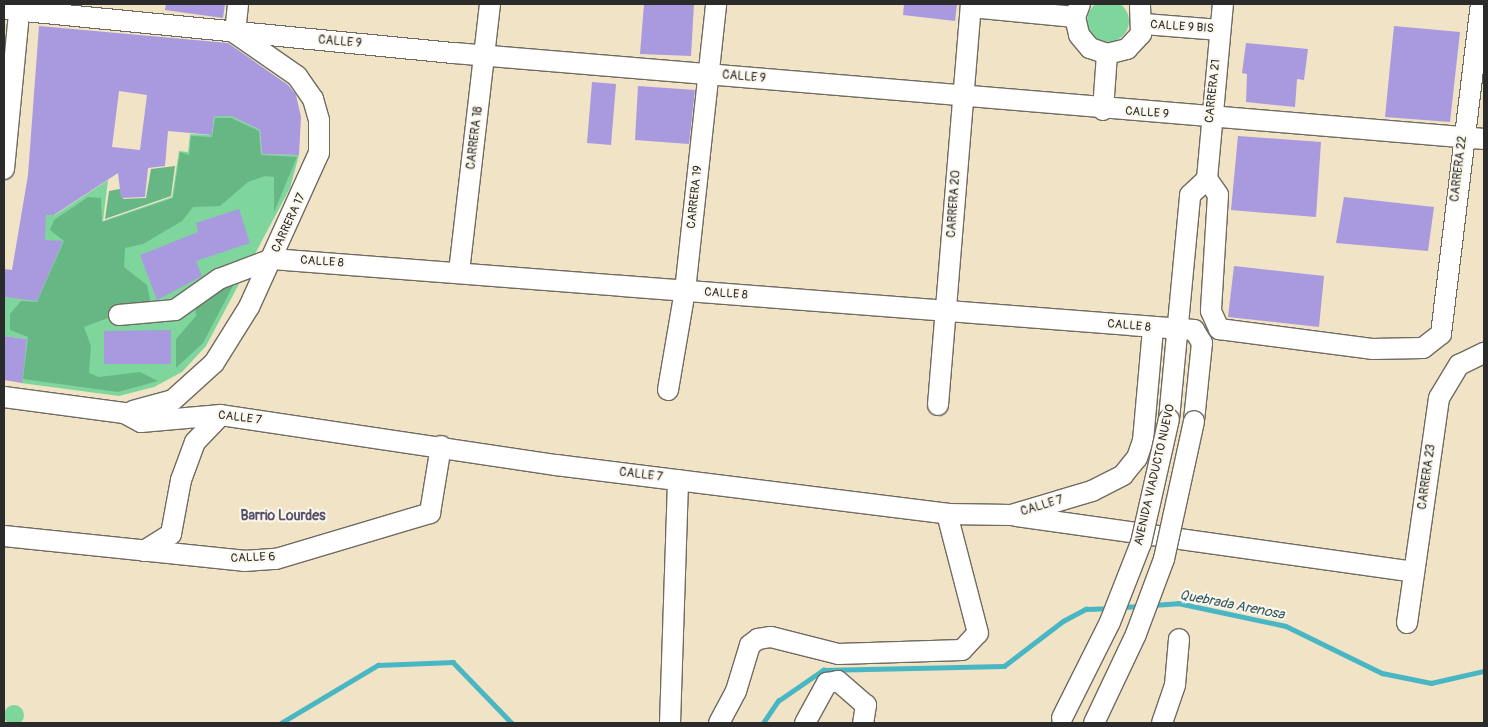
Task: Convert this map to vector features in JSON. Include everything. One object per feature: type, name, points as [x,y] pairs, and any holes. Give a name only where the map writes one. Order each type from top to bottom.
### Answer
[{"type":"street","points":[[235,33],[238,4]]},
{"type":"street","name":"CARRERA 18","points":[[459,272],[490,4]]},
{"type":"street","name":"CARRERA 19","points":[[668,390],[685,291],[716,4]]},
{"type":"street","points":[[971,6],[1077,11],[1084,42],[1107,54],[1127,49],[1144,24],[1140,4]]},
{"type":"street","name":"CARRERA 21","points":[[1215,320],[1218,194],[1207,179],[1210,118],[1223,4]]},
{"type":"street","name":"CARRERA 22","points":[[1215,320],[1406,352],[1423,348],[1441,334],[1462,138],[1481,4]]},
{"type":"street","name":"CARRERA 20","points":[[938,405],[971,6]]},
{"type":"street","points":[[4,169],[14,8]]},
{"type":"street","name":"CALLE 9","points":[[14,8],[235,33],[709,73],[1103,110],[1484,140]]},
{"type":"street","name":"CALLE 9 BIS","points":[[1144,24],[1220,30]]},
{"type":"street","name":"CARRERA 17","points":[[124,413],[174,400],[202,376],[249,307],[313,172],[321,138],[319,120],[313,99],[297,76],[235,33]]},
{"type":"street","points":[[1103,110],[1107,54]]},
{"type":"street","points":[[1179,330],[1190,194],[1207,179]]},
{"type":"street","points":[[119,315],[175,310],[219,279],[272,258]]},
{"type":"street","name":"CALLE 8","points":[[272,258],[1194,330],[1202,342]]},
{"type":"street","points":[[1202,342],[1215,320]]},
{"type":"street","name":"CALLE 7","points":[[4,397],[124,413],[142,422],[221,415],[678,480],[947,514],[1012,516],[1092,491],[1122,475],[1138,458],[1143,441],[1153,328]]},
{"type":"street","name":"AVENIDA VIADUCTO NUEVO","points":[[1061,721],[1110,622],[1141,543],[1170,419],[1179,330]]},
{"type":"street","name":"AVENIDA VIADUCTO NUEVO","points":[[1094,723],[1136,634],[1164,559],[1194,420],[1202,342]]},
{"type":"street","name":"CARRERA 23","points":[[1406,623],[1439,398],[1460,365],[1484,353]]},
{"type":"street","points":[[144,551],[171,534],[181,480],[195,442],[221,415]]},
{"type":"street","name":"CALLE 6","points":[[4,536],[144,551],[276,559],[430,513],[441,446]]},
{"type":"street","points":[[670,723],[678,480]]},
{"type":"street","points":[[720,723],[736,690],[750,645],[758,639],[771,637],[838,654],[962,650],[978,633],[947,514]]},
{"type":"street","points":[[1012,516],[1413,572]]},
{"type":"street","points":[[1162,723],[1174,685],[1179,639]]},
{"type":"street","points":[[804,723],[827,683],[838,681],[866,704],[863,723]]},
{"type":"green space","points":[[1108,0],[1123,6],[1129,21],[1123,36],[1108,42],[1093,36],[1087,21],[1093,6]]},
{"type":"green space","points":[[214,116],[231,116],[260,130],[262,154],[299,155],[290,188],[206,346],[182,372],[154,387],[119,396],[21,383],[27,339],[4,336],[4,297],[37,300],[46,215],[55,215],[108,180],[103,221],[172,197],[179,151],[188,152],[190,134],[212,135]]},
{"type":"green space","points":[[215,118],[231,118],[259,131],[261,155],[297,157],[274,212],[274,177],[265,176],[248,182],[220,206],[193,207],[182,221],[143,244],[125,248],[124,267],[147,285],[151,304],[114,310],[108,318],[84,327],[91,346],[89,373],[99,377],[140,372],[158,381],[118,392],[23,379],[28,337],[10,330],[10,314],[21,301],[37,302],[64,241],[50,230],[54,220],[88,197],[101,198],[102,222],[173,198],[180,152],[189,155],[191,136],[212,137]]},
{"type":"green space","points":[[175,166],[171,196],[105,219],[109,191],[125,188],[123,199],[146,198],[151,169]]},
{"type":"green space","points":[[234,284],[203,343],[176,368],[176,339],[196,316],[195,297]]},
{"type":"green space","points":[[10,705],[18,705],[24,711],[24,719],[18,725],[10,725],[4,719],[4,711]]},
{"type":"building","points":[[166,4],[225,4],[223,18],[165,10]]},
{"type":"building","points":[[644,4],[694,4],[691,56],[640,54]]},
{"type":"building","points":[[904,4],[957,4],[955,21],[903,15]]},
{"type":"building","points":[[39,26],[228,43],[288,85],[296,95],[301,117],[299,155],[262,154],[260,130],[231,116],[214,116],[212,135],[168,131],[165,166],[148,168],[145,197],[121,198],[118,173],[54,215],[46,215],[45,240],[63,241],[37,301],[4,297],[4,269],[12,270],[28,175]],"holes":[[[119,91],[147,95],[140,150],[112,147]]]},
{"type":"building","points":[[1394,26],[1460,32],[1450,122],[1385,117]]},
{"type":"building","points":[[1246,43],[1308,49],[1304,80],[1297,79],[1295,107],[1246,102],[1247,74],[1242,73]]},
{"type":"building","points":[[592,82],[616,84],[611,145],[587,143]]},
{"type":"building","points":[[638,86],[695,90],[689,144],[635,140]]},
{"type":"building","points":[[1238,136],[1321,142],[1316,217],[1231,210]]},
{"type":"building","points":[[1344,197],[1434,207],[1428,251],[1336,243]]},
{"type":"building","points":[[239,209],[250,243],[196,261],[202,276],[157,300],[140,255],[198,232],[196,223]]},
{"type":"building","points":[[1234,266],[1324,276],[1319,327],[1228,317]]},
{"type":"building","points":[[171,330],[171,364],[104,364],[104,331]]},
{"type":"building","points":[[4,336],[27,339],[22,383],[4,380]]},
{"type":"waterway","name":"Quebrada Arenosa","points":[[1152,605],[1178,603],[1286,626],[1382,673],[1431,683],[1484,671]]},
{"type":"waterway","name":"Quebrada Arenosa","points":[[1122,607],[1141,606]]},
{"type":"waterway","name":"Quebrada Arenosa","points":[[763,723],[778,701],[823,670],[1004,666],[1063,621],[1086,609],[1109,608]]},
{"type":"waterway","name":"Quebrada Arenosa","points":[[281,723],[378,665],[453,662],[512,723]]},
{"type":"district","name":"Barrio Lourdes","points":[[283,516]]}]
